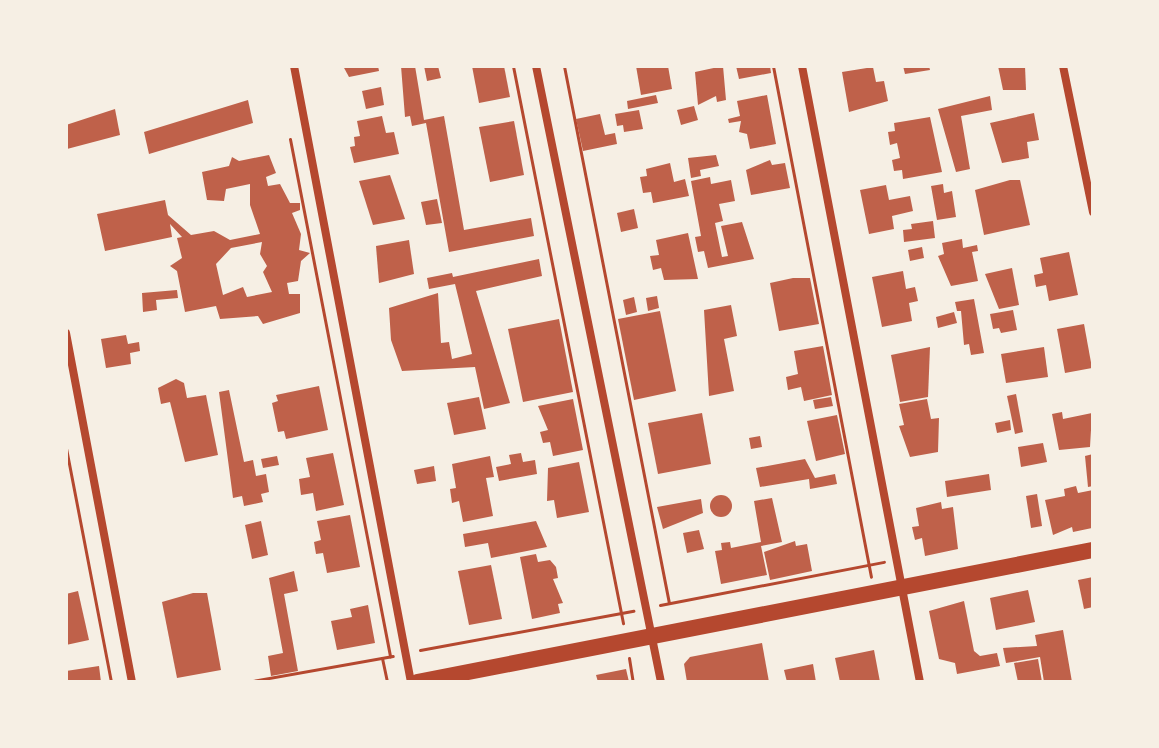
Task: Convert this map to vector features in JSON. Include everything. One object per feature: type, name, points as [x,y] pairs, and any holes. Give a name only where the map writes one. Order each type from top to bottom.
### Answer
[{"type":"main road","points":[[417,682],[1093,550]]},
{"type":"street","points":[[294,66],[411,682]]},
{"type":"street","points":[[536,66],[661,682]]},
{"type":"street","points":[[802,66],[920,682]]},
{"type":"street","points":[[1063,66],[1093,212]]},
{"type":"street","points":[[66,333],[132,682]]},
{"type":"path","points":[[513,66],[633,682]]},
{"type":"path","points":[[564,66],[669,603]]},
{"type":"path","points":[[773,66],[874,594]]},
{"type":"path","points":[[247,682],[390,656],[290,139]]},
{"type":"path","points":[[66,448],[111,682]]},
{"type":"path","points":[[382,658],[387,682]]},
{"type":"building","points":[[343,66],[378,66],[379,71],[349,77]]},
{"type":"building","points":[[401,66],[415,66],[424,120],[444,116],[464,230],[531,218],[534,236],[449,252],[426,123],[412,126],[410,116],[405,117]]},
{"type":"building","points":[[424,66],[438,66],[441,78],[427,81]]},
{"type":"building","points":[[472,66],[504,66],[510,97],[479,103]]},
{"type":"building","points":[[636,66],[668,66],[672,89],[641,95]]},
{"type":"building","points":[[723,66],[726,100],[717,102],[716,96],[698,105],[695,72]]},
{"type":"building","points":[[736,66],[770,66],[771,73],[739,79]]},
{"type":"building","points":[[903,66],[929,66],[930,70],[905,74]]},
{"type":"building","points":[[998,66],[1025,66],[1026,90],[1003,90]]},
{"type":"building","points":[[873,67],[876,82],[884,81],[888,101],[849,112],[842,72]]},
{"type":"building","points":[[381,87],[384,105],[366,109],[362,91]]},
{"type":"building","points":[[656,95],[658,103],[628,109],[627,101]]},
{"type":"building","points":[[767,95],[776,144],[750,149],[747,134],[739,132],[741,121],[729,123],[728,119],[740,116],[737,101]]},
{"type":"building","points":[[990,96],[992,110],[961,116],[970,169],[956,172],[938,109]]},
{"type":"building","points":[[248,100],[253,123],[149,154],[144,132]]},
{"type":"building","points":[[694,106],[698,120],[681,125],[677,110]]},
{"type":"building","points":[[115,109],[120,135],[67,149],[66,125]]},
{"type":"building","points":[[639,110],[643,129],[624,132],[623,125],[617,126],[615,114]]},
{"type":"building","points":[[1034,113],[1039,140],[1027,142],[1029,158],[1002,163],[990,123]]},
{"type":"building","points":[[600,114],[605,135],[615,133],[617,144],[583,151],[576,119]]},
{"type":"building","points":[[382,116],[386,133],[394,132],[399,154],[354,163],[350,147],[355,146],[354,137],[360,136],[357,121]]},
{"type":"building","points":[[930,117],[942,172],[903,179],[902,170],[894,171],[892,160],[900,158],[897,143],[890,145],[888,132],[895,131],[894,123]]},
{"type":"building","points":[[514,121],[524,175],[490,182],[479,127]]},
{"type":"building","points":[[269,155],[276,173],[266,177],[268,186],[280,184],[290,203],[300,203],[300,210],[292,213],[301,234],[299,250],[310,253],[301,261],[298,281],[287,283],[289,294],[300,294],[300,313],[263,324],[258,316],[220,319],[216,306],[185,312],[177,271],[170,266],[182,258],[177,238],[182,237],[170,224],[172,237],[105,251],[97,214],[165,200],[168,215],[191,235],[214,231],[230,240],[260,234],[250,205],[250,184],[226,189],[224,201],[207,200],[202,172],[229,166],[232,157],[239,161]],"holes":[[[262,242],[260,254],[267,266],[263,272],[272,292],[247,297],[243,287],[223,295],[216,264],[231,248]]]},
{"type":"building","points":[[716,155],[719,166],[700,170],[701,176],[691,178],[688,158]]},
{"type":"building","points":[[770,160],[772,165],[785,163],[790,188],[751,195],[746,170]]},
{"type":"building","points":[[670,163],[674,182],[685,179],[689,196],[653,203],[651,192],[643,193],[640,177],[647,176],[646,169]]},
{"type":"building","points":[[390,175],[405,219],[373,225],[359,181]]},
{"type":"building","points":[[710,177],[711,184],[731,180],[735,201],[719,204],[723,221],[715,223],[722,257],[728,256],[721,226],[742,222],[754,259],[708,268],[704,251],[698,252],[695,237],[701,236],[691,181]]},
{"type":"building","points":[[1020,180],[1030,225],[984,235],[975,190]]},
{"type":"building","points":[[943,184],[944,193],[952,191],[956,217],[937,220],[931,186]]},
{"type":"building","points":[[886,185],[889,200],[910,196],[913,211],[892,216],[894,229],[869,234],[860,190]]},
{"type":"building","points":[[437,199],[442,223],[426,225],[421,202]]},
{"type":"building","points":[[634,209],[638,228],[621,232],[617,213]]},
{"type":"building","points":[[933,221],[935,238],[904,242],[903,230],[912,229],[911,224]]},
{"type":"building","points":[[688,233],[698,279],[664,280],[661,268],[653,270],[650,256],[659,255],[656,240]]},
{"type":"building","points":[[962,239],[963,248],[977,245],[978,251],[972,252],[978,281],[951,286],[938,256],[944,254],[942,243]]},
{"type":"building","points":[[409,240],[414,274],[379,283],[376,246]]},
{"type":"building","points":[[922,247],[924,258],[910,261],[908,250]]},
{"type":"building","points":[[1069,252],[1078,295],[1049,301],[1046,285],[1036,287],[1034,275],[1043,273],[1040,258]]},
{"type":"building","points":[[539,259],[542,276],[476,291],[510,403],[484,409],[475,367],[402,371],[391,340],[389,308],[438,293],[441,343],[449,342],[452,359],[472,354],[455,284],[429,289],[427,278],[452,273],[453,277]]},
{"type":"building","points":[[1012,268],[1019,305],[999,309],[985,274]]},
{"type":"building","points":[[903,271],[906,289],[915,287],[918,301],[909,303],[912,321],[882,327],[872,277]]},
{"type":"building","points":[[810,278],[819,324],[779,331],[770,283]]},
{"type":"building","points":[[177,290],[178,298],[156,300],[157,310],[143,312],[142,293]]},
{"type":"building","points":[[657,296],[659,308],[648,311],[646,298]]},
{"type":"building","points":[[634,297],[637,312],[626,315],[623,300]]},
{"type":"building","points":[[974,299],[984,353],[971,355],[969,344],[964,345],[961,311],[957,311],[955,302]]},
{"type":"building","points":[[731,305],[737,336],[724,339],[734,391],[709,396],[704,310]]},
{"type":"building","points":[[1013,310],[1017,330],[1001,333],[999,328],[993,329],[990,314]]},
{"type":"building","points":[[660,311],[676,391],[634,400],[618,319]]},
{"type":"building","points":[[954,312],[957,323],[938,328],[936,317]]},
{"type":"building","points":[[559,319],[573,392],[523,402],[508,329]]},
{"type":"building","points":[[1084,324],[1092,368],[1065,373],[1057,329]]},
{"type":"building","points":[[126,335],[128,344],[139,342],[140,351],[130,353],[131,364],[106,368],[101,339]]},
{"type":"building","points":[[823,346],[832,395],[804,401],[801,387],[788,390],[786,377],[798,374],[794,351]]},
{"type":"building","points":[[930,347],[928,397],[900,402],[891,355]]},
{"type":"building","points":[[1044,347],[1048,377],[1006,383],[1001,354]]},
{"type":"building","points":[[176,379],[184,383],[187,398],[206,395],[218,455],[185,462],[170,402],[161,404],[158,388]]},
{"type":"building","points":[[319,386],[328,430],[286,439],[284,431],[278,432],[272,403],[278,401],[276,395]]},
{"type":"building","points":[[229,390],[244,462],[253,460],[256,476],[266,474],[269,492],[261,494],[263,502],[244,506],[242,496],[233,498],[219,392]]},
{"type":"building","points":[[1016,394],[1023,432],[1015,434],[1007,396]]},
{"type":"building","points":[[479,397],[486,429],[454,435],[447,403]]},
{"type":"building","points":[[831,397],[833,406],[815,409],[813,400]]},
{"type":"building","points":[[573,399],[583,450],[553,456],[550,442],[543,443],[540,432],[548,430],[538,406]]},
{"type":"building","points":[[927,399],[931,419],[939,418],[938,452],[910,457],[899,426],[904,425],[899,404]]},
{"type":"building","points":[[1062,412],[1063,419],[1092,413],[1090,447],[1059,450],[1052,414]]},
{"type":"building","points":[[702,413],[711,464],[658,474],[648,423]]},
{"type":"building","points":[[837,415],[845,454],[816,461],[807,421]]},
{"type":"building","points":[[1010,420],[1011,430],[997,433],[995,423]]},
{"type":"building","points":[[760,436],[762,447],[751,449],[749,438]]},
{"type":"building","points":[[1043,443],[1047,462],[1021,467],[1018,447]]},
{"type":"building","points":[[333,453],[344,505],[316,511],[313,493],[301,495],[299,479],[310,477],[306,458]]},
{"type":"building","points":[[521,453],[523,462],[535,460],[537,474],[499,481],[496,467],[511,464],[509,455]]},
{"type":"building","points":[[1093,454],[1093,486],[1088,487],[1085,456]]},
{"type":"building","points":[[277,456],[279,465],[263,468],[261,459]]},
{"type":"building","points":[[490,456],[494,477],[486,478],[493,516],[463,522],[459,501],[452,503],[450,489],[456,488],[452,464]]},
{"type":"building","points":[[805,459],[815,478],[835,474],[837,484],[810,489],[809,479],[760,487],[756,468]]},
{"type":"building","points":[[579,462],[589,512],[557,518],[554,500],[547,501],[548,468]]},
{"type":"building","points":[[434,466],[436,481],[417,484],[414,470]]},
{"type":"building","points":[[989,474],[991,490],[947,497],[945,481]]},
{"type":"building","points":[[1076,486],[1078,493],[1093,490],[1092,528],[1073,532],[1072,527],[1053,535],[1045,500],[1065,496],[1064,489]]},
{"type":"building","points":[[1037,494],[1042,526],[1031,528],[1026,496]]},
{"type":"building","points":[[721,495],[729,498],[732,506],[729,514],[721,517],[713,514],[710,506],[713,498]]},
{"type":"building","points":[[772,498],[782,542],[761,546],[767,575],[721,584],[715,551],[722,550],[721,543],[730,542],[731,548],[761,542],[754,501]]},
{"type":"building","points":[[701,499],[703,513],[663,529],[657,507]]},
{"type":"building","points":[[941,502],[942,509],[953,507],[958,549],[925,556],[922,538],[915,540],[912,527],[919,526],[916,508]]},
{"type":"building","points":[[350,515],[360,567],[327,573],[323,553],[316,554],[314,542],[321,540],[317,521]]},
{"type":"building","points":[[261,521],[268,555],[252,559],[245,525]]},
{"type":"building","points":[[536,521],[547,547],[491,558],[488,543],[465,547],[463,534]]},
{"type":"building","points":[[699,530],[704,549],[687,553],[683,533]]},
{"type":"building","points":[[795,541],[796,546],[807,544],[812,571],[770,580],[764,552]]},
{"type":"building","points":[[536,554],[538,562],[550,560],[556,567],[558,578],[553,579],[563,603],[558,604],[560,613],[532,619],[520,557]]},
{"type":"building","points":[[491,565],[502,619],[469,625],[458,571]]},
{"type":"building","points":[[294,571],[298,591],[284,594],[298,671],[271,676],[268,656],[283,653],[269,578]]},
{"type":"building","points":[[1093,577],[1093,607],[1084,609],[1078,580]]},
{"type":"building","points":[[1028,590],[1035,622],[996,630],[990,598]]},
{"type":"building","points":[[78,591],[89,640],[66,645],[66,594]]},
{"type":"building","points":[[193,593],[207,593],[221,670],[177,678],[162,602]]},
{"type":"building","points":[[964,601],[974,651],[980,656],[997,653],[1000,666],[957,674],[955,663],[939,659],[929,611]]},
{"type":"building","points":[[368,605],[375,643],[337,650],[331,621],[352,617],[350,609]]},
{"type":"building","points":[[1063,630],[1072,682],[1044,682],[1040,657],[1006,663],[1003,648],[1037,646],[1035,635]]},
{"type":"building","points":[[762,643],[769,682],[687,682],[684,664],[690,657]]},
{"type":"building","points":[[874,650],[880,682],[840,682],[835,658]]},
{"type":"building","points":[[1038,659],[1042,682],[1018,682],[1014,663]]},
{"type":"building","points":[[813,664],[816,682],[787,682],[784,670]]},
{"type":"building","points":[[99,666],[101,682],[66,682],[66,671]]},
{"type":"building","points":[[626,669],[629,682],[598,682],[596,675]]}]
